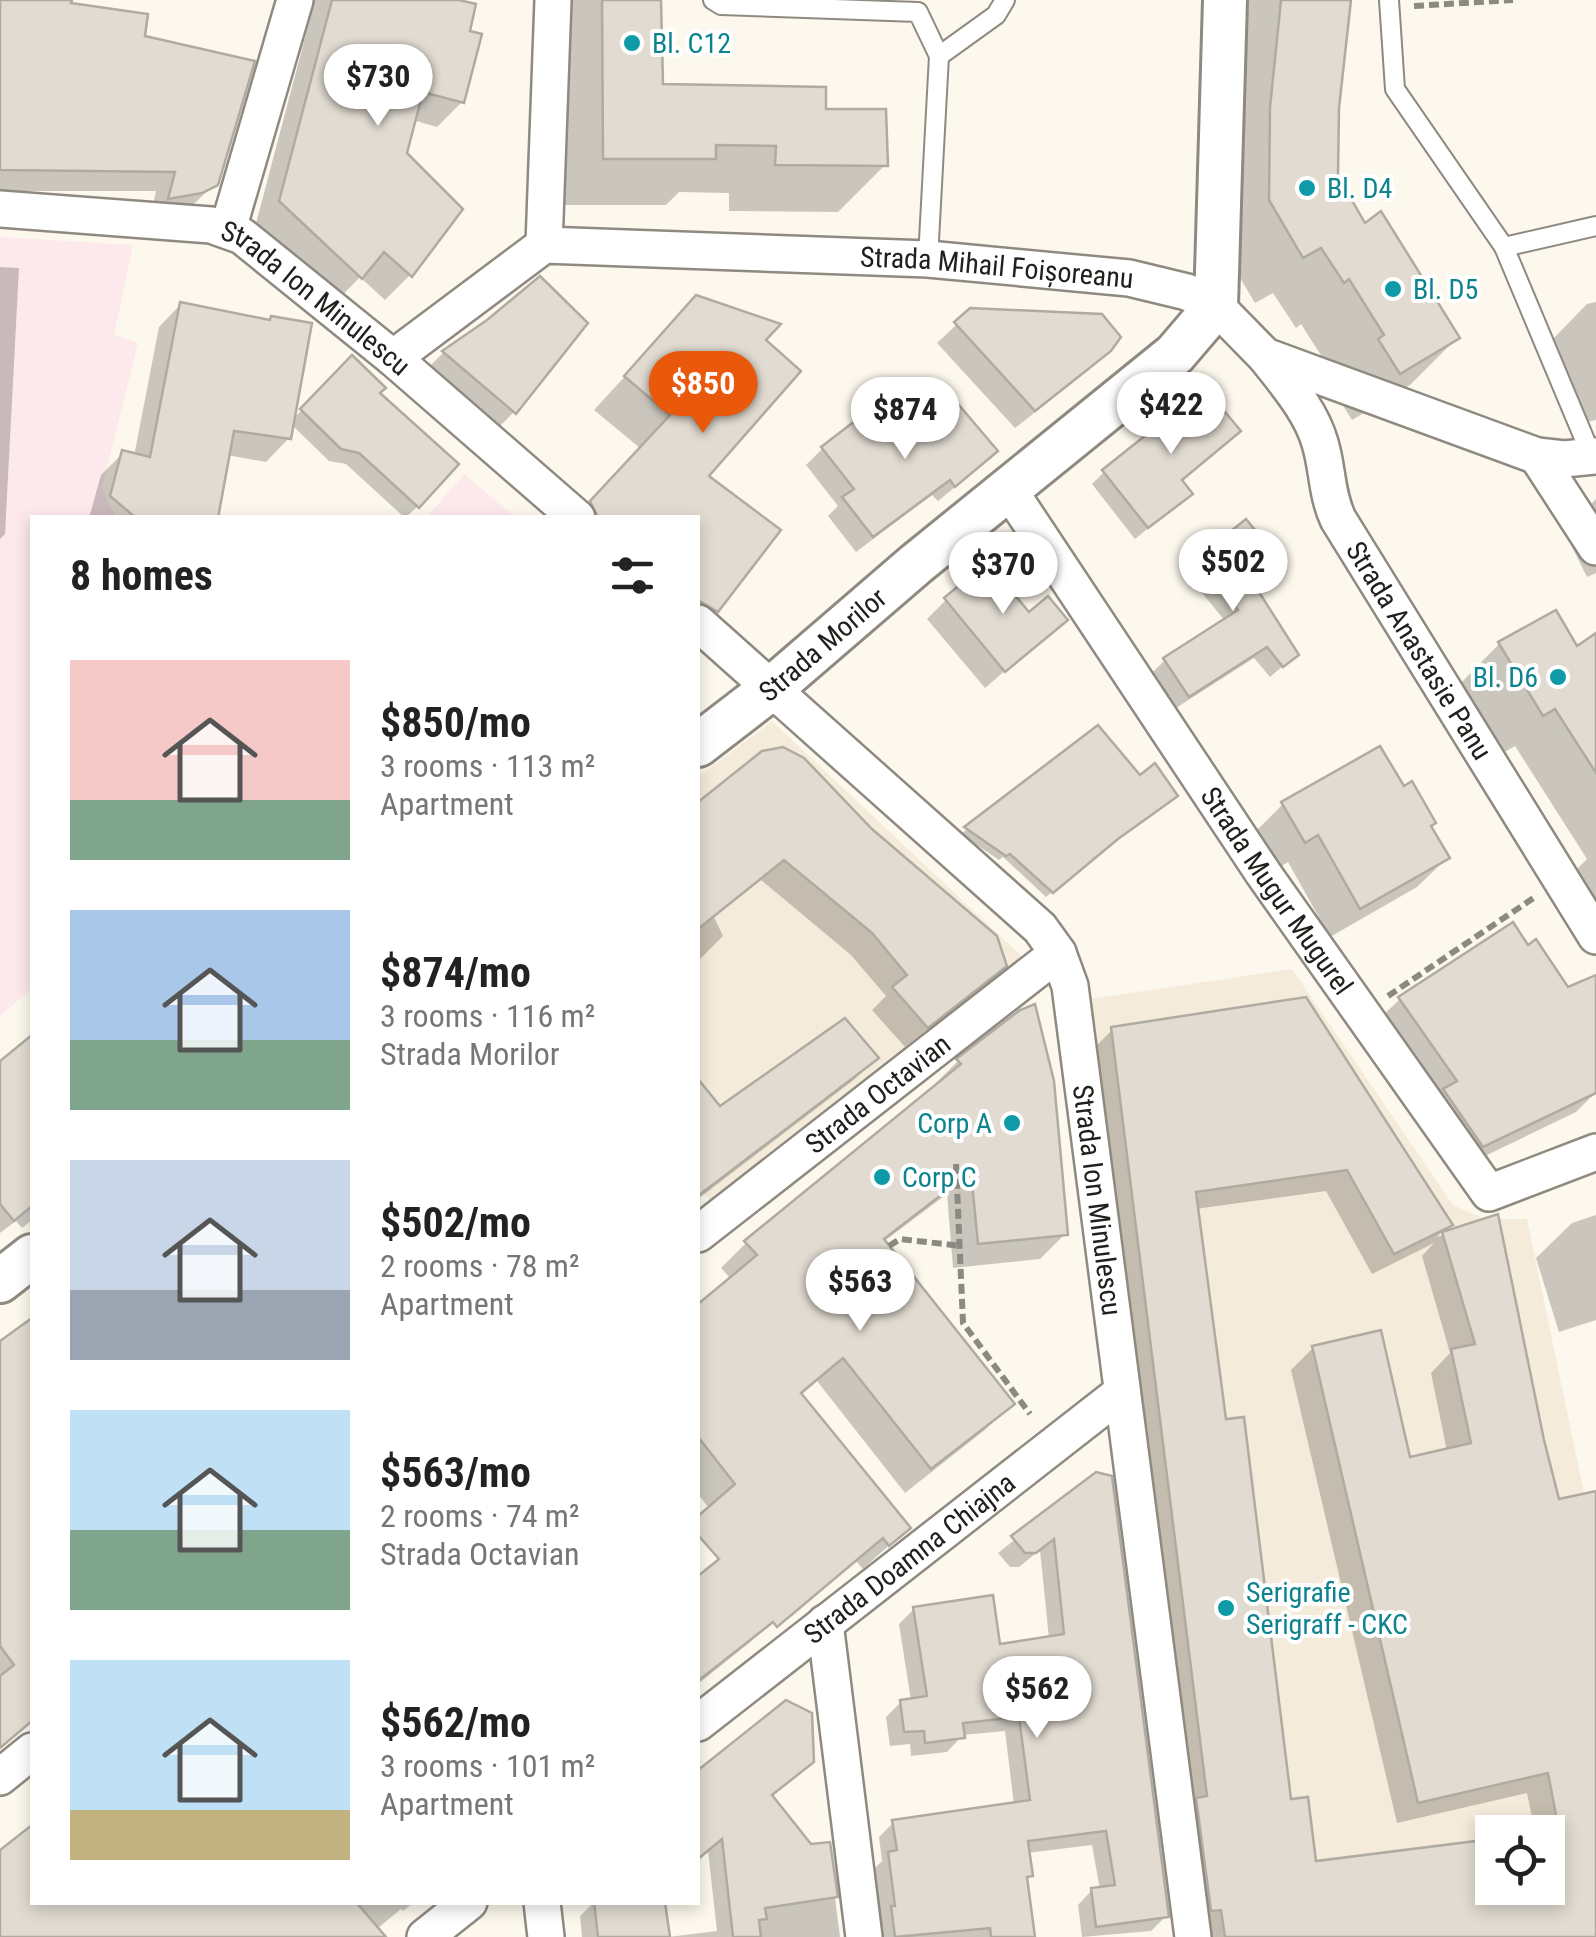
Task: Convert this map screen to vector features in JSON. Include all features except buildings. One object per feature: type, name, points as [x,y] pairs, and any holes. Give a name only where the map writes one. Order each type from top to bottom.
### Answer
[{"type":"street","points":[[228,230],[294,0]]},
{"type":"street","points":[[394,358],[544,245],[553,0]]},
{"type":"street","points":[[1216,306],[1225,0]]},
{"type":"street","name":"Strada Ion Minulescu","points":[[0,209],[211,225],[242,236],[394,358],[574,515]]},
{"type":"street","name":"Strada Mihail Foișoreanu","points":[[544,245],[928,259],[1128,278],[1187,292],[1216,306],[1265,356],[1537,456],[1594,456]]},
{"type":"street","name":"Strada Morilor","points":[[700,743],[1175,354],[1216,306]]},
{"type":"street","name":"Strada Anastasie Panu","points":[[1265,356],[1310,418],[1319,440],[1325,484],[1338,519],[1596,936]]},
{"type":"street","points":[[1537,456],[1596,547]]},
{"type":"street","name":"Strada Mugur Mugurel","points":[[1009,490],[1263,873],[1490,1193],[1596,1152]]},
{"type":"street","name":"Strada Ion Minulescu","points":[[700,624],[1040,928],[1058,952],[1070,986],[1194,1937]]},
{"type":"street","name":"Strada Octavian","points":[[700,1232],[1058,952]]},
{"type":"street","points":[[0,1280],[30,1258]]},
{"type":"street","name":"Strada Doamna Chiajna","points":[[700,1721],[1122,1392]]},
{"type":"street","points":[[825,1622],[864,1937]]},
{"type":"street","points":[[0,1777],[30,1754]]},
{"type":"street","points":[[424,1937],[464,1905]]},
{"type":"street","points":[[542,1905],[546,1937]]},
{"type":"lane","points":[[713,0],[722,5],[918,6],[939,56],[928,259]]},
{"type":"lane","points":[[939,56],[996,15],[1005,0]]},
{"type":"lane","points":[[1388,4],[1395,89],[1504,247],[1594,456]]},
{"type":"lane","points":[[1504,247],[1596,226]]},
{"type":"path","points":[[1388,4],[1511,0]]},
{"type":"path","points":[[1362,1014],[1561,879]]},
{"type":"path","points":[[956,1164],[962,1323],[1030,1414]]},
{"type":"path","points":[[890,1246],[900,1239],[961,1246]]},
{"type":"shaded area","points":[[0,237],[133,245],[114,335],[138,343],[102,488],[115,515],[30,515],[30,990],[0,1016]]},
{"type":"shaded area","points":[[464,474],[513,515],[429,515]]},
{"type":"shaded area","points":[[772,721],[1029,963],[712,1203],[700,1188],[700,775]]},
{"type":"shaded area","points":[[1292,969],[1453,1205],[1485,1219],[1527,1219],[1596,1551],[1596,1937],[1209,1937],[1090,999]]},
{"type":"place","name":"Bl. C12","points":[[632,43]]},
{"type":"place","name":"Bl. D4","points":[[1307,188]]},
{"type":"place","name":"Bl. D5","points":[[1393,289]]},
{"type":"place","name":"Bl. D6","points":[[1558,677]]},
{"type":"place","name":"Corp A","points":[[1012,1123]]},
{"type":"place","name":"Corp C","points":[[882,1177]]},
{"type":"place","name":"Serigrafie Serigraff - CKC","points":[[1226,1608]]}]
